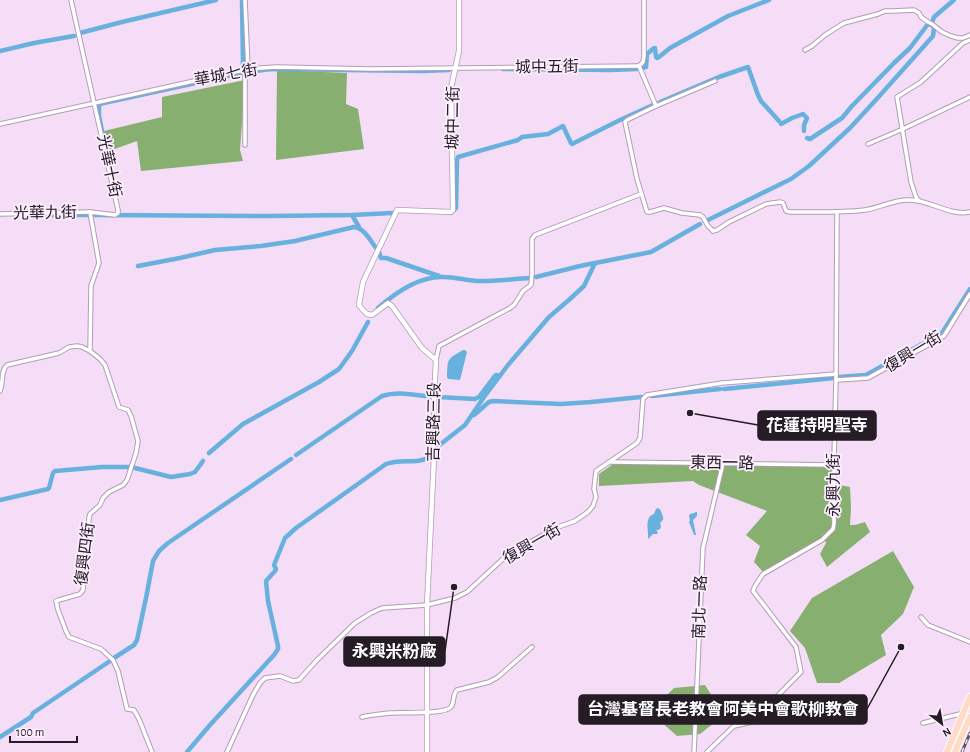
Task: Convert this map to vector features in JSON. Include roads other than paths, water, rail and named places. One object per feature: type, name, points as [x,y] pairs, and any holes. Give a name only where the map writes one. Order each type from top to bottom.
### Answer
[{"type":"main road","points":[[947,752],[970,697]]},
{"type":"main road","points":[[955,752],[970,716]]},
{"type":"street","name":"光華十街","points":[[71,0],[118,210],[118,213],[115,215],[90,212],[99,264],[91,286],[90,351]]},
{"type":"street","points":[[245,0],[248,69],[245,75],[245,145]]},
{"type":"street","name":"城中二街","points":[[451,212],[453,210],[451,88],[459,51],[459,0]]},
{"type":"street","points":[[644,0],[644,56],[643,62],[639,66],[656,106]]},
{"type":"street","points":[[805,50],[844,23],[885,11],[914,10],[942,32],[958,38],[970,36]]},
{"type":"street","points":[[919,201],[916,197],[911,182],[897,97],[921,82],[963,43],[970,40]]},
{"type":"street","name":"城中五街","points":[[456,68],[639,66]]},
{"type":"street","name":"華城七街","points":[[0,124],[248,69],[276,67],[370,69],[456,68]]},
{"type":"street","points":[[715,81],[656,106],[625,122],[636,179],[647,212],[664,208],[700,216],[703,217],[713,231],[766,204],[780,202],[783,203],[786,211],[790,212],[837,212],[866,210],[904,200],[919,201],[956,212],[970,212]]},
{"type":"street","points":[[868,144],[970,97]]},
{"type":"street","points":[[436,360],[439,346],[510,308],[531,284],[532,239],[534,235],[641,194]]},
{"type":"street","name":"吉興路三段","points":[[427,752],[427,605],[434,457],[434,398],[436,360],[422,348],[392,306],[388,303],[372,315],[368,314],[359,305],[363,282],[397,210],[451,212]]},
{"type":"street","name":"光華九街","points":[[0,214],[90,212]]},
{"type":"street","name":"永興九街","points":[[707,752],[734,726],[752,722],[801,672],[796,647],[753,591],[763,574],[822,540],[834,529],[837,212]]},
{"type":"street","name":"復興一街","points":[[836,380],[868,378],[944,336],[970,294]]},
{"type":"street","points":[[0,391],[2,387],[1,371],[7,365],[58,353],[69,347],[77,346],[90,351]]},
{"type":"street","name":"復興四街","points":[[90,351],[105,365],[119,407],[128,410],[138,441],[136,453],[127,480],[123,485],[109,492],[90,514],[83,590],[80,594],[56,601],[58,610],[69,636],[101,649],[113,660],[118,671],[127,709],[134,710],[152,752]]},
{"type":"street","name":"復興一街","points":[[227,752],[253,695],[260,683],[265,678],[280,676],[293,681],[299,680],[355,623],[371,613],[382,608],[427,605],[455,598],[467,592],[505,557],[558,527],[575,521],[588,512],[593,506],[596,497],[594,489],[596,471],[637,443],[640,438],[643,399],[646,395],[722,384],[836,374]]},
{"type":"street","name":"東西一路","points":[[610,462],[834,465]]},
{"type":"street","name":"南北一路","points":[[694,752],[703,548],[723,463]]},
{"type":"street","points":[[921,616],[928,625],[970,642]]},
{"type":"street","points":[[362,717],[391,713],[427,713],[451,708],[454,694],[457,690],[490,682],[498,677],[532,647]]},
{"type":"street","points":[[923,723],[964,713]]},
{"type":"water","points":[[463,350],[467,352],[460,380],[448,379],[447,371],[449,360]]},
{"type":"water","points":[[658,508],[661,511],[663,520],[660,523],[660,529],[656,530],[658,532],[657,534],[653,534],[648,539],[647,524],[650,516],[654,514]]},
{"type":"water","points":[[696,512],[697,516],[693,520],[696,535],[694,535],[689,522],[689,516],[690,514]]},
{"type":"waterway","points":[[80,33],[216,0]]},
{"type":"waterway","points":[[242,0],[243,66]]},
{"type":"waterway","points":[[642,68],[646,67],[647,54],[654,48],[657,58],[670,48],[728,16],[769,0]]},
{"type":"waterway","points":[[933,20],[934,17],[954,0]]},
{"type":"waterway","points":[[807,138],[810,139],[842,118],[910,48],[928,24],[933,26]]},
{"type":"waterway","points":[[706,221],[791,179],[809,166],[850,128],[874,102],[933,36],[934,28]]},
{"type":"waterway","points":[[0,51],[74,36]]},
{"type":"waterway","points":[[660,102],[719,77],[748,67],[761,101],[779,121]]},
{"type":"waterway","points":[[247,72],[271,69],[449,70]]},
{"type":"waterway","points":[[503,69],[637,69]]},
{"type":"waterway","points":[[107,155],[99,116],[99,104],[242,73]]},
{"type":"waterway","points":[[451,213],[456,208],[458,157],[518,140],[522,137],[548,134],[563,126],[572,144],[653,105]]},
{"type":"waterway","points":[[781,124],[803,114],[807,118],[804,125],[804,131]]},
{"type":"waterway","points":[[95,215],[270,216],[392,213]]},
{"type":"waterway","points":[[38,215],[90,215]]},
{"type":"waterway","points":[[352,215],[359,227]]},
{"type":"waterway","points":[[536,277],[580,266],[651,252],[700,224]]},
{"type":"waterway","points":[[138,266],[215,250],[295,241],[354,227],[364,232],[376,248]]},
{"type":"waterway","points":[[379,252],[381,258],[386,258],[439,276]]},
{"type":"waterway","points":[[437,447],[465,425],[508,365],[549,317],[584,286],[595,263]]},
{"type":"waterway","points":[[378,308],[391,297],[407,287],[432,278],[451,277],[480,281],[530,278]]},
{"type":"waterway","points":[[839,377],[866,375],[942,333],[970,289]]},
{"type":"waterway","points":[[209,453],[243,424],[319,382],[339,369],[352,351],[368,322]]},
{"type":"waterway","points":[[438,397],[475,399],[479,397],[496,375],[500,376]]},
{"type":"waterway","points":[[724,389],[834,378]]},
{"type":"waterway","points":[[652,396],[720,389]]},
{"type":"waterway","points":[[296,455],[382,396],[414,394],[433,397]]},
{"type":"waterway","points":[[474,415],[489,402],[493,401],[561,404],[641,397]]},
{"type":"waterway","points":[[187,752],[278,649],[268,601],[266,581],[276,569],[274,565],[285,538],[296,528],[386,464],[392,462],[419,461],[430,457]]},
{"type":"waterway","points":[[114,658],[134,645],[137,640],[153,561],[159,551],[168,543],[291,459]]},
{"type":"waterway","points":[[135,468],[171,477],[195,472],[203,461]]},
{"type":"waterway","points":[[0,500],[48,489],[55,471],[102,467],[131,467]]},
{"type":"waterway","points":[[0,737],[110,661]]},
{"type":"railway","points":[[962,752],[970,733]]},
{"type":"place","name":"花蓮持明聖寺","points":[[690,413]]},
{"type":"place","name":"永興米粉廠","points":[[454,587]]},
{"type":"place","name":"台灣基督長老教會阿美中會歌柳教會","points":[[901,647]]}]
